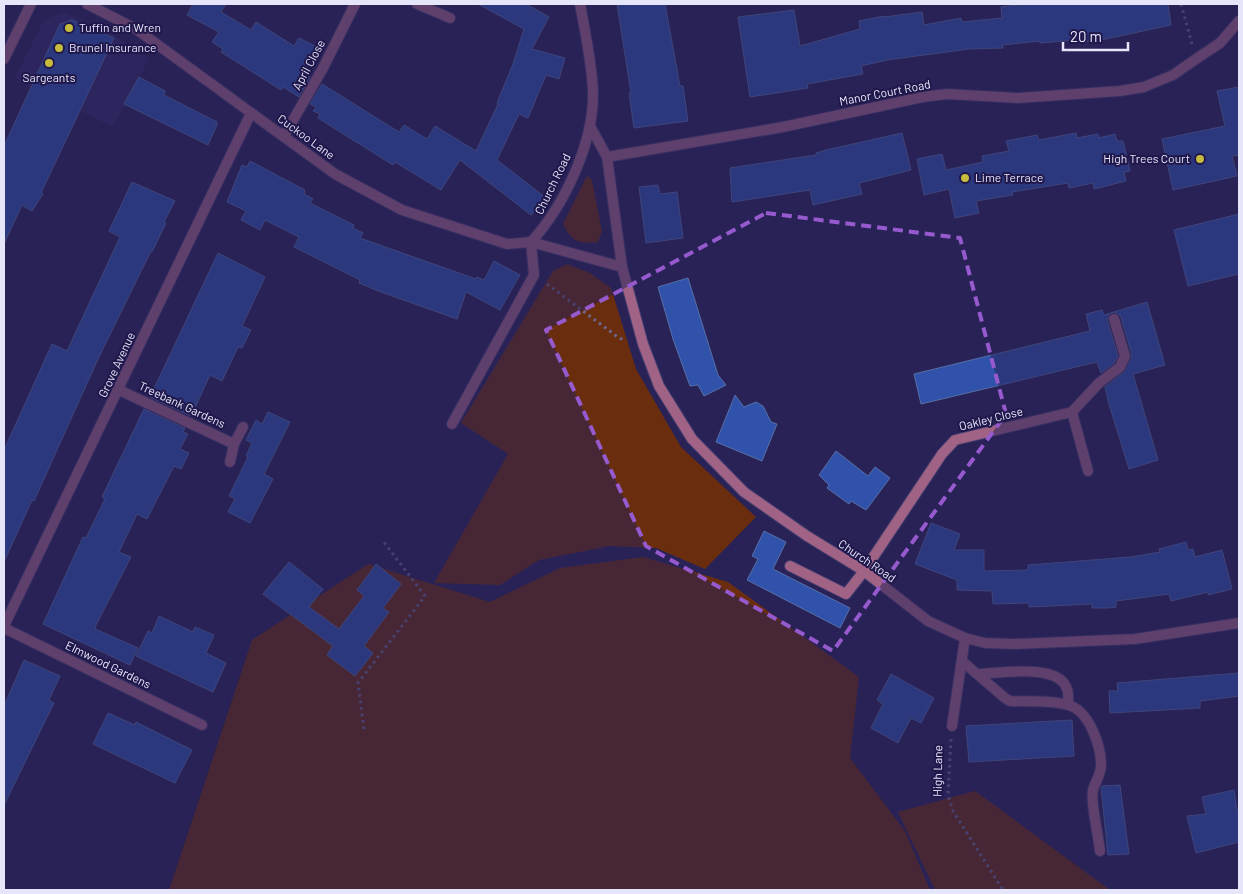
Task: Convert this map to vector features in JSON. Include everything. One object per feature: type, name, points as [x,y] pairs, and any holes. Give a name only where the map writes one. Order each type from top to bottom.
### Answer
[{"type":"street","points":[[4,59],[30,4]]},
{"type":"street","name":"Cuckoo Lane","points":[[87,4],[136,29],[335,174],[402,210],[507,244],[532,242]]},
{"type":"street","name":"April Close","points":[[284,136],[323,68],[355,4]]},
{"type":"street","points":[[417,4],[450,18]]},
{"type":"street","name":"Church Road","points":[[532,242],[547,225],[574,171],[591,128],[593,91],[580,4]]},
{"type":"street","name":"Manor Court Road","points":[[607,157],[783,127],[923,97],[947,94],[1018,98],[1120,91],[1160,81],[1220,43],[1239,21]]},
{"type":"street","name":"Grove Avenue","points":[[4,627],[251,113]]},
{"type":"street","name":"Church Road","points":[[591,128],[607,157],[622,266],[643,344],[659,386],[692,439],[744,492],[807,536],[864,571],[928,621],[965,638],[985,643],[1015,644],[1135,639],[1239,623]]},
{"type":"street","points":[[452,424],[534,275],[532,242],[622,266]]},
{"type":"street","points":[[1088,471],[1072,412],[1099,383],[1120,367],[1125,356],[1114,319]]},
{"type":"street","name":"Treebank Gardens","points":[[119,390],[234,444]]},
{"type":"street","name":"Oakley Close","points":[[790,566],[846,594],[864,571],[942,454],[955,440],[1072,412]]},
{"type":"street","name":"Treebank Gardens","points":[[230,462],[234,444],[243,427]]},
{"type":"street","name":"Elmwood Gardens","points":[[4,627],[202,725]]},
{"type":"street","points":[[952,726],[963,662],[965,638]]},
{"type":"street","points":[[963,662],[979,674],[998,694],[1010,701],[1068,704],[1076,709],[1096,736],[1101,765],[1098,782],[1093,791],[1100,852]]},
{"type":"street","points":[[979,674],[1048,672],[1062,679],[1068,689],[1068,704]]},
{"type":"path","points":[[1181,4],[1196,59]]},
{"type":"path","points":[[534,275],[619,338],[643,344]]},
{"type":"path","points":[[364,729],[358,683],[425,596],[383,542]]},
{"type":"path","name":"High Lane","points":[[952,726],[948,795],[953,811],[1003,890]]},
{"type":"highlighted area","points":[[766,213],[960,238],[1006,414],[833,651],[646,546],[546,330]]},
{"type":"shaded area","points":[[64,12],[114,35],[149,59],[113,127],[15,78],[44,20]]},
{"type":"shaded area","points":[[587,176],[592,180],[602,231],[598,242],[585,243],[569,235],[563,224]]},
{"type":"shaded area","points":[[567,264],[590,273],[611,288],[636,369],[681,447],[756,517],[705,569],[656,548],[610,546],[539,560],[500,585],[434,583],[508,454],[461,423],[553,271]]},
{"type":"shaded area","points":[[643,557],[728,582],[859,677],[850,758],[905,831],[930,890],[169,890],[252,640],[368,564],[490,602],[560,568]]},
{"type":"shaded area","points":[[975,791],[1110,890],[935,890],[898,812]]},
{"type":"building","points":[[193,4],[226,4],[221,12],[251,30],[256,22],[294,46],[299,38],[317,47],[305,74],[310,77],[299,97],[283,87],[281,90],[221,52],[223,49],[212,42],[219,32],[187,15]]},
{"type":"building","points":[[478,4],[526,4],[549,17],[532,49],[565,58],[559,79],[546,75],[528,118],[519,114],[497,160],[545,197],[531,215],[460,160],[441,190],[395,162],[393,165],[318,118],[320,114],[313,111],[316,107],[310,104],[322,84],[399,132],[404,125],[427,139],[435,126],[476,151],[498,104],[524,29]]},
{"type":"building","points":[[617,4],[665,4],[680,86],[683,86],[688,121],[634,128],[629,93],[631,93]]},
{"type":"building","points":[[1025,4],[1168,4],[1171,25],[1101,40],[1076,43],[1076,40],[1040,43],[1040,41],[1002,45],[1003,48],[969,49],[887,60],[861,66],[863,74],[807,84],[808,88],[750,97],[738,17],[794,10],[800,46],[860,29],[859,21],[884,16],[922,12],[924,25],[961,18],[962,22],[1002,18],[1001,7]]},
{"type":"building","points":[[72,20],[114,38],[41,193],[43,194],[32,211],[22,205],[4,244],[4,146],[60,24]]},
{"type":"building","points":[[139,77],[165,91],[164,95],[217,122],[208,145],[124,104]]},
{"type":"building","name":"High Trees Court","points":[[1239,87],[1239,155],[1232,156],[1237,176],[1173,190],[1162,139],[1225,126],[1217,91]]},
{"type":"building","points":[[902,133],[911,170],[859,183],[862,194],[813,205],[810,190],[732,202],[730,168],[816,155],[816,153],[826,150]]},
{"type":"building","points":[[1076,133],[1077,138],[1098,134],[1099,138],[1115,134],[1117,141],[1123,141],[1130,171],[1124,172],[1126,181],[1094,189],[1093,183],[1069,188],[1068,183],[1012,192],[1013,195],[976,201],[979,213],[955,218],[949,189],[924,195],[917,159],[942,154],[946,170],[983,162],[982,156],[1009,151],[1006,141],[1037,135],[1039,140]]},
{"type":"building","points":[[250,161],[305,190],[304,194],[313,199],[310,203],[354,225],[353,228],[363,233],[360,238],[476,279],[477,277],[484,280],[494,261],[520,275],[500,310],[466,292],[457,319],[359,283],[360,280],[294,247],[299,237],[265,220],[260,230],[241,220],[246,211],[227,202],[242,165],[247,167]]},
{"type":"building","points":[[132,182],[175,201],[152,252],[98,359],[34,501],[32,500],[4,562],[4,450],[52,344],[67,351],[120,237],[109,231]]},
{"type":"building","points":[[658,185],[660,194],[677,192],[683,238],[646,243],[639,187]]},
{"type":"building","points":[[1239,214],[1239,274],[1188,286],[1174,230]]},
{"type":"building","points":[[218,253],[265,277],[242,326],[251,330],[242,348],[238,347],[222,381],[210,375],[191,416],[150,397]]},
{"type":"building","points":[[688,278],[718,375],[726,385],[704,396],[698,385],[690,386],[673,339],[658,287]]},
{"type":"building","points":[[1147,302],[1165,365],[1133,374],[1158,460],[1129,469],[1109,404],[1105,387],[1124,372],[1132,355],[1121,317],[1115,312],[1109,314],[1107,320],[1118,356],[1114,363],[1101,373],[1097,362],[921,404],[914,374],[1090,331],[1086,314],[1102,310],[1104,315]]},
{"type":"building","points":[[735,395],[744,407],[756,402],[763,406],[771,422],[777,424],[762,461],[716,442]]},
{"type":"building","points":[[144,409],[185,428],[183,432],[188,434],[180,449],[189,453],[181,469],[174,466],[147,519],[137,514],[119,552],[131,557],[96,625],[95,629],[138,648],[130,665],[43,624],[83,537],[86,538],[105,499],[102,497]]},
{"type":"building","points":[[268,412],[290,422],[264,474],[273,479],[250,523],[228,512],[235,499],[229,496],[248,457],[246,456],[252,443],[246,440],[256,420],[262,424]]},
{"type":"building","points":[[836,451],[868,476],[875,467],[890,478],[866,510],[851,501],[849,504],[827,488],[829,485],[819,475]]},
{"type":"building","points":[[931,523],[960,534],[954,550],[984,550],[984,571],[1028,570],[1028,565],[1131,557],[1160,552],[1159,549],[1186,542],[1188,550],[1193,549],[1195,557],[1222,550],[1232,589],[1208,595],[1208,592],[1171,601],[1169,594],[1116,601],[1116,607],[1108,608],[1092,608],[1092,604],[1029,607],[1029,603],[993,604],[992,591],[957,590],[957,580],[915,564]]},
{"type":"building","points":[[764,531],[786,542],[773,569],[850,608],[840,628],[747,580],[758,559],[752,556]]},
{"type":"building","points":[[289,562],[323,589],[309,607],[339,629],[364,596],[357,590],[376,564],[401,584],[383,608],[389,612],[364,646],[373,653],[355,676],[327,655],[333,646],[263,594]]},
{"type":"building","points":[[159,616],[193,632],[195,627],[214,635],[206,653],[226,663],[213,692],[136,656],[148,631],[152,633]]},
{"type":"building","points":[[24,660],[60,676],[49,700],[54,703],[4,805],[4,706]]},
{"type":"building","points":[[1239,673],[1239,696],[1200,701],[1200,708],[1110,713],[1109,691],[1118,691],[1117,683]]},
{"type":"building","points":[[891,674],[934,698],[921,723],[911,718],[898,743],[871,728],[883,704],[877,700]]},
{"type":"building","points":[[108,713],[135,725],[136,722],[192,750],[175,783],[93,744]]},
{"type":"building","points":[[1072,720],[1074,756],[969,762],[966,726]]},
{"type":"building","points":[[1120,785],[1129,854],[1108,855],[1101,788],[1102,786]]},
{"type":"building","points":[[1234,790],[1237,811],[1239,810],[1239,842],[1196,853],[1187,816],[1206,814],[1202,797]]},
{"type":"place","name":"Tuffin and Wren","points":[[69,28]]},
{"type":"place","name":"Brunel Insurance","points":[[59,48]]},
{"type":"place","name":"Sargeants","points":[[49,63]]},
{"type":"place","name":"High Trees Court","points":[[1200,159]]},
{"type":"place","name":"Lime Terrace","points":[[965,178]]}]
